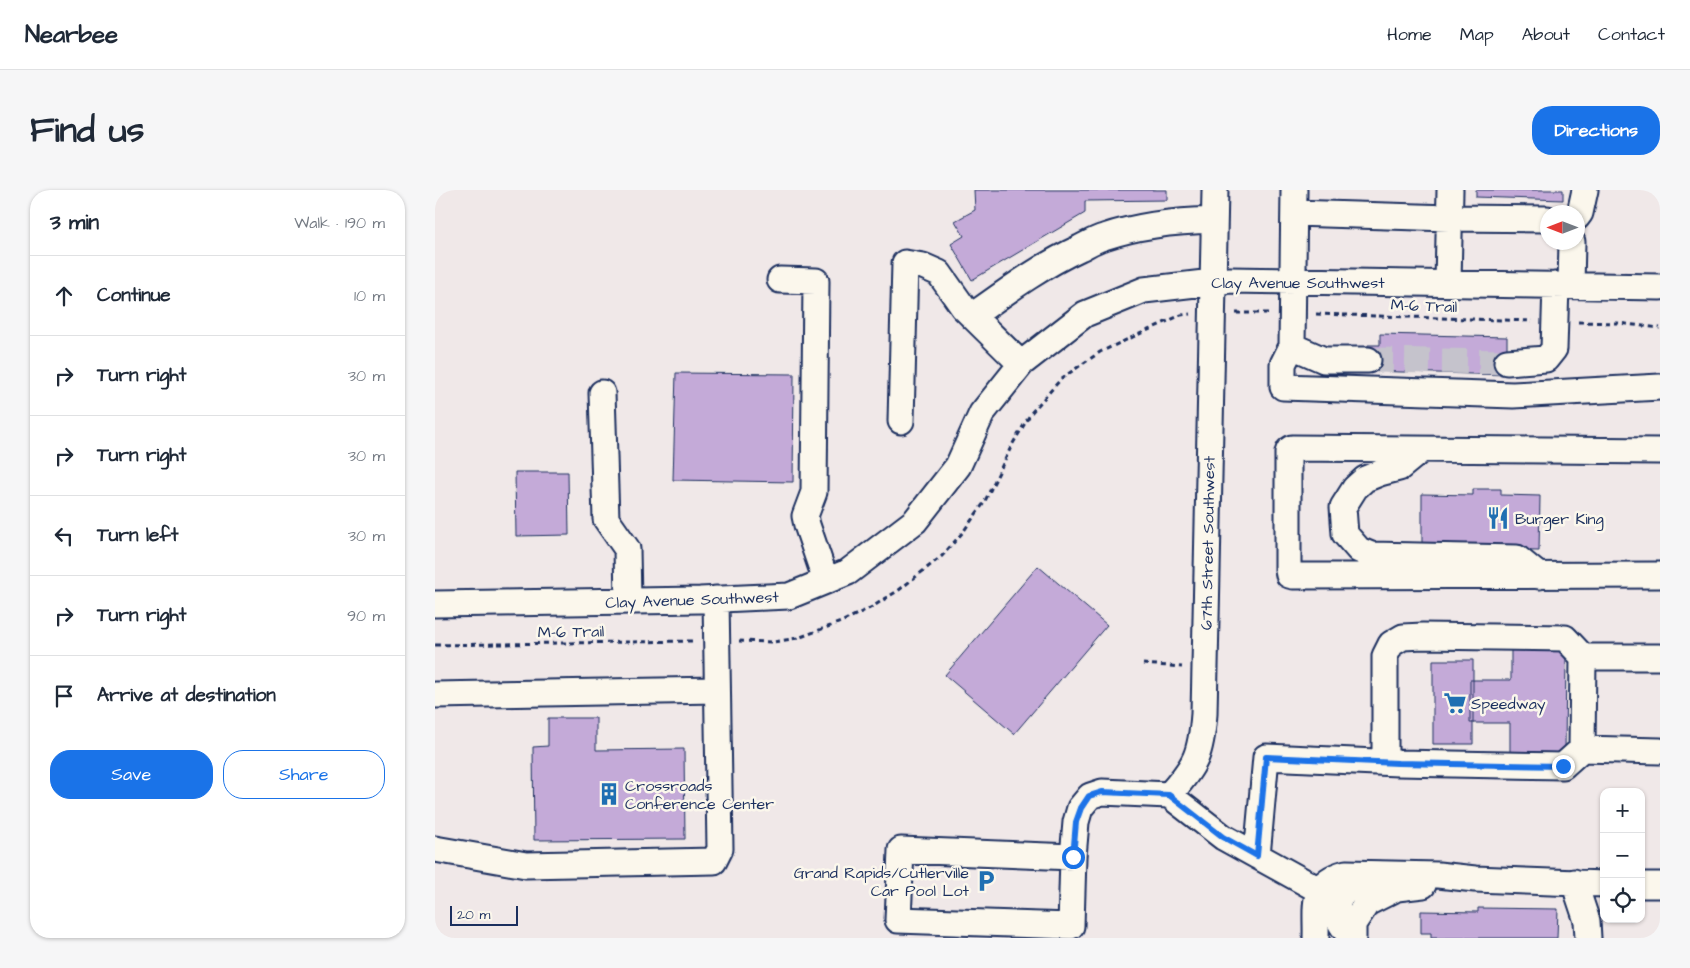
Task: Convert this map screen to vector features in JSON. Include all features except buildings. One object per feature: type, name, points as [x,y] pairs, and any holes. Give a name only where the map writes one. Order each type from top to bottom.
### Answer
[{"type":"street","name":"67th Street Southwest","points":[[1169,795],[1184,779],[1195,762],[1202,739],[1215,190]]},
{"type":"street","points":[[1448,284],[1450,190]]},
{"type":"street","points":[[1582,205],[1585,190]]},
{"type":"street","points":[[1540,219],[1449,218],[1294,202],[1292,346],[1283,364],[1283,388],[1513,395],[1660,387]]},
{"type":"street","points":[[972,316],[1007,290],[1054,260],[1103,237],[1138,228],[1175,222],[1214,220]]},
{"type":"street","points":[[1507,362],[1545,359],[1554,349],[1563,285],[1570,250]]},
{"type":"street","points":[[901,421],[905,263],[923,266],[939,273],[972,316],[1021,364]]},
{"type":"street","points":[[781,280],[816,281],[814,492],[805,516],[826,581]]},
{"type":"street","name":"Clay Avenue Southwest","points":[[435,604],[789,596],[848,572],[915,521],[958,466],[982,413],[1021,364],[1085,314],[1144,290],[1212,281],[1660,287]]},
{"type":"street","points":[[1292,346],[1324,360],[1368,360]]},
{"type":"street","points":[[602,393],[606,519],[627,549],[628,601]]},
{"type":"street","points":[[1660,451],[1292,448],[1289,450],[1289,574],[1293,576],[1660,576]]},
{"type":"street","points":[[1421,450],[1399,468],[1365,479],[1355,488],[1343,507],[1345,534],[1359,550],[1371,555],[1517,558],[1539,576]]},
{"type":"street","points":[[435,849],[526,864],[714,862],[720,849],[716,599]]},
{"type":"street","points":[[1385,762],[1385,656],[1391,644],[1403,637],[1565,638],[1583,657],[1582,749]]},
{"type":"street","points":[[1583,657],[1660,658]]},
{"type":"street","points":[[435,695],[717,690]]},
{"type":"street","points":[[1257,856],[1266,757],[1563,766],[1582,749],[1660,751]]},
{"type":"street","points":[[1073,857],[901,850],[898,920],[1071,926],[1076,822],[1081,808],[1089,796],[1102,792],[1169,795],[1223,837],[1319,890]]},
{"type":"street","points":[[1316,938],[1319,890],[1334,876],[1346,873],[1438,875],[1475,879],[1600,884]]},
{"type":"street","points":[[1352,938],[1353,924],[1367,903],[1397,888],[1475,879]]},
{"type":"street","points":[[1573,882],[1587,921],[1588,938]]},
{"type":"street","points":[[1645,885],[1660,885]]},
{"type":"path","points":[[1241,313],[1272,313]]},
{"type":"path","name":"M-6 Trail","points":[[1311,314],[1537,321]]},
{"type":"path","points":[[1572,322],[1619,323],[1660,328]]},
{"type":"path","name":"M-6 Trail","points":[[435,645],[698,641]]},
{"type":"path","points":[[1143,664],[1204,669]]},
{"type":"tunnel","points":[[1368,360],[1507,362]]},
{"type":"place","name":"Burger King","points":[[1498,518]]},
{"type":"place","name":"Speedway","points":[[1455,703]]},
{"type":"place","name":"Crossroads Conference Center","points":[[609,794]]},
{"type":"place","name":"Grand Rapids/Cutlerville Car Pool Lot","points":[[986,881]]},
{"type":"route","points":[[1073,857],[1076,822],[1081,808],[1089,796],[1102,792],[1169,795],[1223,837],[1257,856],[1266,757],[1398,763],[1563,766]]}]
